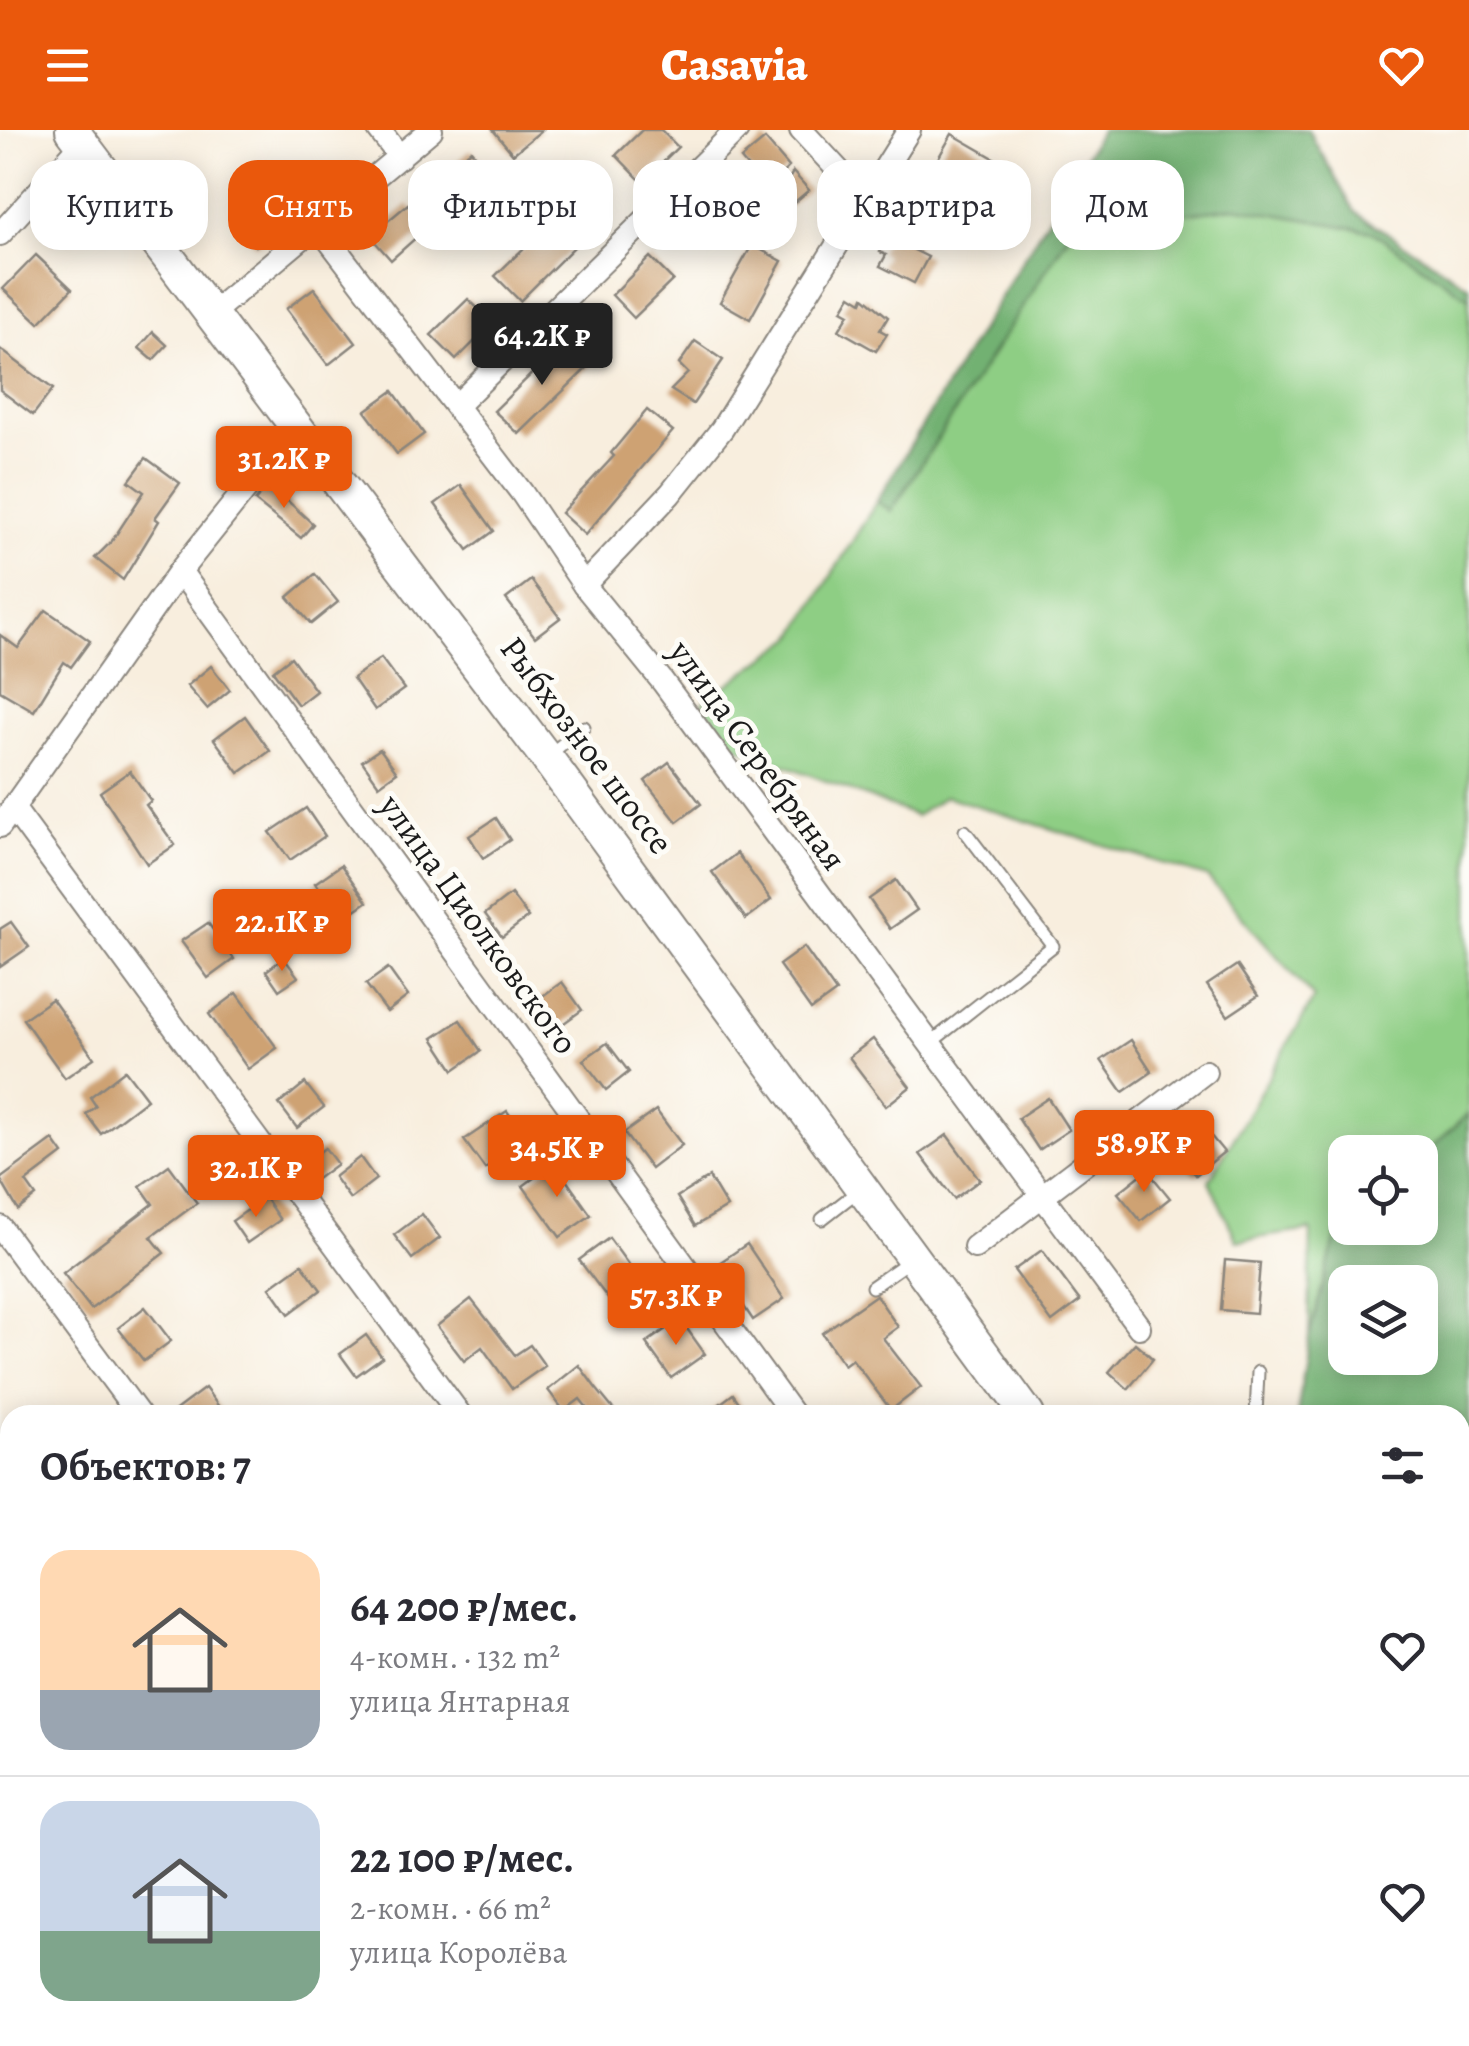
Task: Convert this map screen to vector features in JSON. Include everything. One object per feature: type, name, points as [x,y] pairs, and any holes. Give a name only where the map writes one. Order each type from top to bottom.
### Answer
[{"type":"street","points":[[378,130],[400,157]]},
{"type":"street","points":[[388,167],[432,130]]},
{"type":"street","points":[[456,406],[737,130]]},
{"type":"street","points":[[801,130],[829,160]]},
{"type":"street","points":[[889,160],[909,130]]},
{"type":"street","points":[[0,234],[77,137]]},
{"type":"street","name":"Рыбхозное шоссе","points":[[77,137],[546,757],[1021,1405]]},
{"type":"street","points":[[212,312],[290,250]]},
{"type":"street","name":"улица Серебряная","points":[[337,250],[456,406],[584,585],[663,682],[1138,1326]]},
{"type":"street","points":[[584,585],[647,520],[722,429],[832,250]]},
{"type":"street","points":[[297,425],[180,571],[6,817],[452,1405]]},
{"type":"street","name":"улица Циолковского","points":[[180,571],[786,1405]]},
{"type":"street","points":[[975,1247],[1206,1072]]},
{"type":"street","points":[[0,1227],[132,1405]]},
{"type":"lane","points":[[546,757],[584,727]]},
{"type":"lane","points":[[929,1044],[1053,946],[966,830]]},
{"type":"lane","points":[[822,1219],[862,1188]]},
{"type":"lane","points":[[872,1287],[914,1258]]},
{"type":"lane","points":[[1256,1405],[1258,1372]]},
{"type":"green space","points":[[1101,130],[1308,130],[1355,212],[1469,286],[1469,298],[1371,231],[1235,207],[1184,214],[1184,160],[1083,160]]},
{"type":"green space","points":[[1235,207],[1371,231],[1469,298],[1469,1113],[1438,1142],[1438,1135],[1328,1135],[1328,1245],[1335,1245],[1309,1337],[1311,1230],[1237,1241],[1209,1181],[1314,998],[1207,877],[945,796],[916,816],[733,745],[702,703],[794,637],[877,501],[892,510],[1059,250],[1184,250],[1184,214]]},
{"type":"green space","points":[[1051,213],[1051,250],[1059,250],[891,511],[877,501]]},
{"type":"green space","points":[[1469,1113],[1469,1405],[1299,1405],[1309,1337],[1328,1266],[1328,1375],[1438,1375],[1438,1265],[1328,1265],[1334,1245],[1438,1245],[1438,1142]]},
{"type":"building","points":[[493,130],[542,130],[513,154]]},
{"type":"building","points":[[642,130],[661,130],[678,147],[665,160],[633,160],[633,173],[616,155]]},
{"type":"building","points":[[952,134],[997,160],[937,160]]},
{"type":"building","points":[[765,139],[783,160],[742,160]]},
{"type":"building","points":[[471,150],[479,160],[458,160]]},
{"type":"building","points":[[797,176],[809,190],[797,200]]},
{"type":"building","points":[[408,204],[408,245],[391,260],[382,250],[388,250],[388,221]]},
{"type":"building","points":[[522,250],[571,250],[520,301],[495,276]]},
{"type":"building","points":[[749,250],[761,250],[782,261],[750,319],[720,302]]},
{"type":"building","points":[[914,250],[928,257],[914,283],[880,266],[886,255],[880,252]]},
{"type":"building","points":[[36,255],[72,289],[39,323],[3,289]]},
{"type":"building","points":[[650,257],[673,280],[634,318],[612,295]]},
{"type":"building","points":[[314,288],[356,343],[328,365],[286,309]]},
{"type":"building","points":[[851,295],[862,302],[864,297],[888,317],[880,330],[887,334],[876,351],[839,330],[849,314],[842,310]]},
{"type":"building","points":[[468,299],[493,323],[456,360],[431,335]]},
{"type":"building","points":[[153,332],[167,345],[153,360],[139,348]]},
{"type":"building","points":[[695,341],[723,360],[693,404],[671,390],[688,373],[679,364]]},
{"type":"building","points":[[564,342],[591,364],[519,434],[494,411]]},
{"type":"building","points":[[0,349],[53,389],[33,415],[0,390]]},
{"type":"building","points":[[393,391],[424,434],[397,454],[365,411]]},
{"type":"building","points":[[647,410],[673,431],[585,535],[561,513],[614,456],[611,453]]},
{"type":"building","points":[[146,458],[180,483],[155,518],[159,521],[123,580],[95,558],[112,541],[144,492],[129,481]]},
{"type":"building","points":[[269,484],[313,524],[301,538],[255,501]]},
{"type":"building","points":[[461,485],[494,531],[468,550],[435,504]]},
{"type":"building","points":[[315,574],[338,602],[311,624],[288,597]]},
{"type":"building","points":[[531,580],[560,618],[535,637],[506,599]]},
{"type":"building","points":[[46,610],[90,641],[71,667],[64,662],[34,711],[0,691],[0,635],[18,648]]},
{"type":"building","points":[[291,657],[316,691],[298,705],[273,671]]},
{"type":"building","points":[[381,658],[404,689],[375,710],[353,678]]},
{"type":"building","points":[[211,666],[230,690],[207,709],[187,686]]},
{"type":"building","points":[[245,716],[270,751],[239,773],[214,739]]},
{"type":"building","points":[[380,749],[397,772],[379,785],[362,761]]},
{"type":"building","points":[[669,762],[701,804],[677,822],[645,781]]},
{"type":"building","points":[[130,771],[151,801],[146,805],[175,845],[147,864],[100,792]]},
{"type":"building","points":[[306,808],[325,836],[290,860],[270,832]]},
{"type":"building","points":[[496,818],[510,840],[483,858],[469,836]]},
{"type":"building","points":[[737,853],[771,900],[746,919],[712,872]]},
{"type":"building","points":[[341,865],[367,902],[341,920],[315,883]]},
{"type":"building","points":[[896,880],[917,910],[890,929],[869,899]]},
{"type":"building","points":[[511,894],[528,917],[502,937],[485,914]]},
{"type":"building","points":[[11,922],[29,947],[0,967],[0,929]]},
{"type":"building","points":[[208,923],[234,959],[208,978],[181,941]]},
{"type":"building","points":[[804,947],[836,992],[811,1010],[779,965]]},
{"type":"building","points":[[284,958],[298,977],[279,990],[266,971]]},
{"type":"building","points":[[1237,965],[1258,996],[1228,1016],[1207,985]]},
{"type":"building","points":[[388,968],[408,996],[387,1012],[366,984]]},
{"type":"building","points":[[562,982],[582,1010],[550,1033],[530,1005]]},
{"type":"building","points":[[237,993],[277,1048],[248,1069],[209,1014]]},
{"type":"building","points":[[52,999],[94,1058],[65,1078],[23,1019]]},
{"type":"building","points":[[460,1020],[481,1051],[454,1070],[433,1038]]},
{"type":"building","points":[[873,1039],[910,1087],[886,1106],[849,1057]]},
{"type":"building","points":[[1131,1040],[1152,1072],[1123,1092],[1101,1060]]},
{"type":"building","points":[[607,1043],[629,1072],[606,1090],[583,1060]]},
{"type":"building","points":[[125,1070],[147,1099],[101,1134],[86,1114],[96,1106],[90,1097]]},
{"type":"building","points":[[305,1083],[324,1107],[297,1128],[279,1104]]},
{"type":"building","points":[[1048,1098],[1069,1130],[1039,1150],[1018,1118]]},
{"type":"building","points":[[656,1110],[682,1145],[651,1169],[624,1133]]},
{"type":"building","points":[[507,1111],[527,1140],[485,1169],[464,1140]]},
{"type":"building","points":[[1201,1124],[1224,1152],[1196,1175],[1173,1147]]},
{"type":"building","points":[[947,1135],[980,1180],[954,1199],[920,1154]]},
{"type":"building","points":[[53,1140],[63,1154],[26,1182],[36,1196],[18,1210],[0,1179]]},
{"type":"building","points":[[325,1148],[337,1164],[310,1184],[298,1167]]},
{"type":"building","points":[[360,1157],[376,1179],[350,1199],[334,1177]]},
{"type":"building","points":[[554,1163],[591,1215],[560,1237],[523,1186]]},
{"type":"building","points":[[169,1165],[197,1203],[151,1237],[164,1253],[91,1309],[63,1273],[153,1204],[140,1186]]},
{"type":"building","points":[[1147,1170],[1170,1198],[1141,1221],[1118,1193]]},
{"type":"building","points":[[709,1177],[727,1207],[695,1226],[677,1197]]},
{"type":"building","points":[[265,1198],[280,1220],[247,1243],[232,1221]]},
{"type":"building","points":[[422,1214],[440,1238],[412,1259],[394,1235]]},
{"type":"building","points":[[609,1238],[638,1278],[609,1300],[579,1260]]},
{"type":"building","points":[[747,1244],[784,1299],[753,1320],[716,1265]]},
{"type":"building","points":[[1042,1250],[1080,1301],[1052,1322],[1014,1270]]},
{"type":"building","points":[[1225,1260],[1260,1263],[1256,1313],[1221,1310]]},
{"type":"building","points":[[302,1264],[321,1290],[289,1314],[270,1287]]},
{"type":"building","points":[[876,1295],[898,1327],[883,1338],[921,1387],[898,1405],[887,1405],[852,1359],[844,1365],[822,1333]]},
{"type":"building","points":[[471,1299],[515,1355],[530,1345],[545,1366],[512,1389],[482,1347],[464,1361],[437,1326]]},
{"type":"building","points":[[145,1307],[171,1341],[144,1361],[118,1328]]},
{"type":"building","points":[[680,1319],[705,1354],[671,1378],[646,1343]]},
{"type":"building","points":[[366,1335],[382,1357],[356,1376],[340,1354]]},
{"type":"building","points":[[1135,1343],[1153,1359],[1128,1389],[1109,1372]]},
{"type":"building","points":[[579,1365],[610,1405],[585,1405],[580,1399],[572,1405],[559,1405],[548,1390]]},
{"type":"building","points":[[205,1388],[218,1405],[182,1405]]},
{"type":"building","points":[[733,1394],[741,1405],[718,1405]]}]
